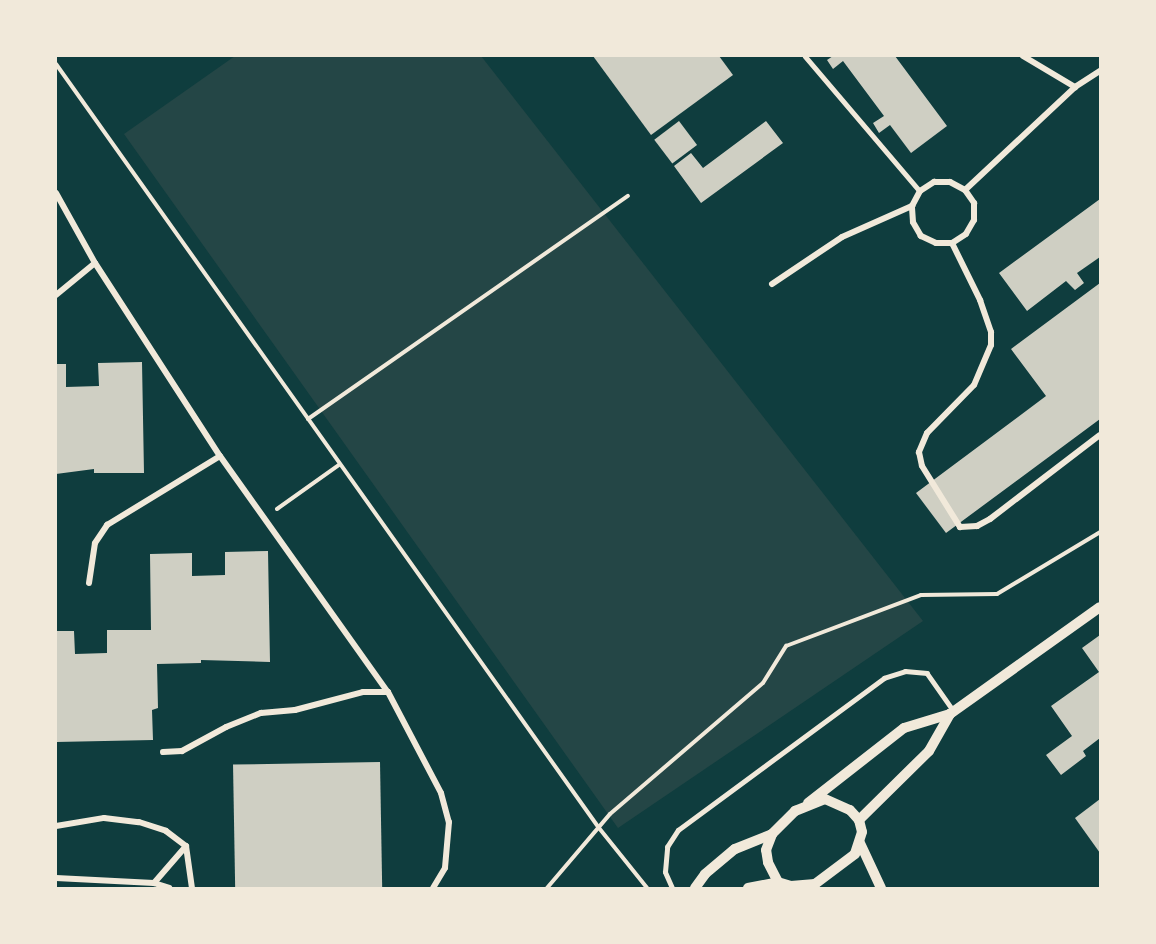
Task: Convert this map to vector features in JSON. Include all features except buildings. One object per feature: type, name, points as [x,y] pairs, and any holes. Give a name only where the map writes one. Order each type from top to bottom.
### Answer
[{"type":"street","points":[[1023,56],[1075,87]]},
{"type":"street","points":[[964,189],[1075,87],[1101,71]]},
{"type":"street","points":[[934,182],[950,182],[964,189],[974,204],[974,220],[966,234],[952,243],[936,243],[921,236],[913,222],[912,206],[920,191],[934,182]]},
{"type":"street","points":[[56,193],[95,263],[220,456],[388,692],[441,793],[449,822],[445,868],[433,888]]},
{"type":"street","points":[[772,284],[842,237],[912,206]]},
{"type":"street","points":[[952,243],[980,300],[991,332],[991,345],[974,385],[919,443],[922,466],[960,527],[977,526],[1101,435]]},
{"type":"street","points":[[56,295],[95,263]]},
{"type":"street","points":[[89,583],[95,543],[106,525],[220,456]]},
{"type":"street","points":[[695,888],[705,874],[735,849],[772,834],[904,728],[952,712],[1101,607]]},
{"type":"street","points":[[163,752],[182,751],[245,718],[261,713],[295,710],[363,693],[388,692]]},
{"type":"street","points":[[881,888],[860,843],[859,820],[929,751],[952,712]]},
{"type":"street","points":[[808,803],[825,799],[837,802],[859,820]]},
{"type":"street","points":[[56,826],[104,818],[139,822],[166,831],[186,846],[192,888]]},
{"type":"street","points":[[772,834],[766,850],[768,862],[778,882]]},
{"type":"street","points":[[748,888],[778,882],[804,888],[831,875],[855,854],[860,843]]},
{"type":"street","points":[[154,883],[186,846]]},
{"type":"street","points":[[56,878],[154,883],[169,888]]},
{"type":"lane","points":[[805,56],[920,191]]},
{"type":"lane","points":[[672,888],[665,872],[668,847],[678,830],[884,678],[905,670],[927,673],[952,712]]},
{"type":"path","points":[[56,64],[599,828],[647,888]]},
{"type":"path","points":[[308,419],[628,196]]},
{"type":"path","points":[[264,519],[340,464]]},
{"type":"path","points":[[547,888],[610,814],[763,683],[786,646],[921,595],[997,594],[1101,532]]},
{"type":"shaded area","points":[[235,56],[481,56],[923,621],[618,828],[124,134]]}]
